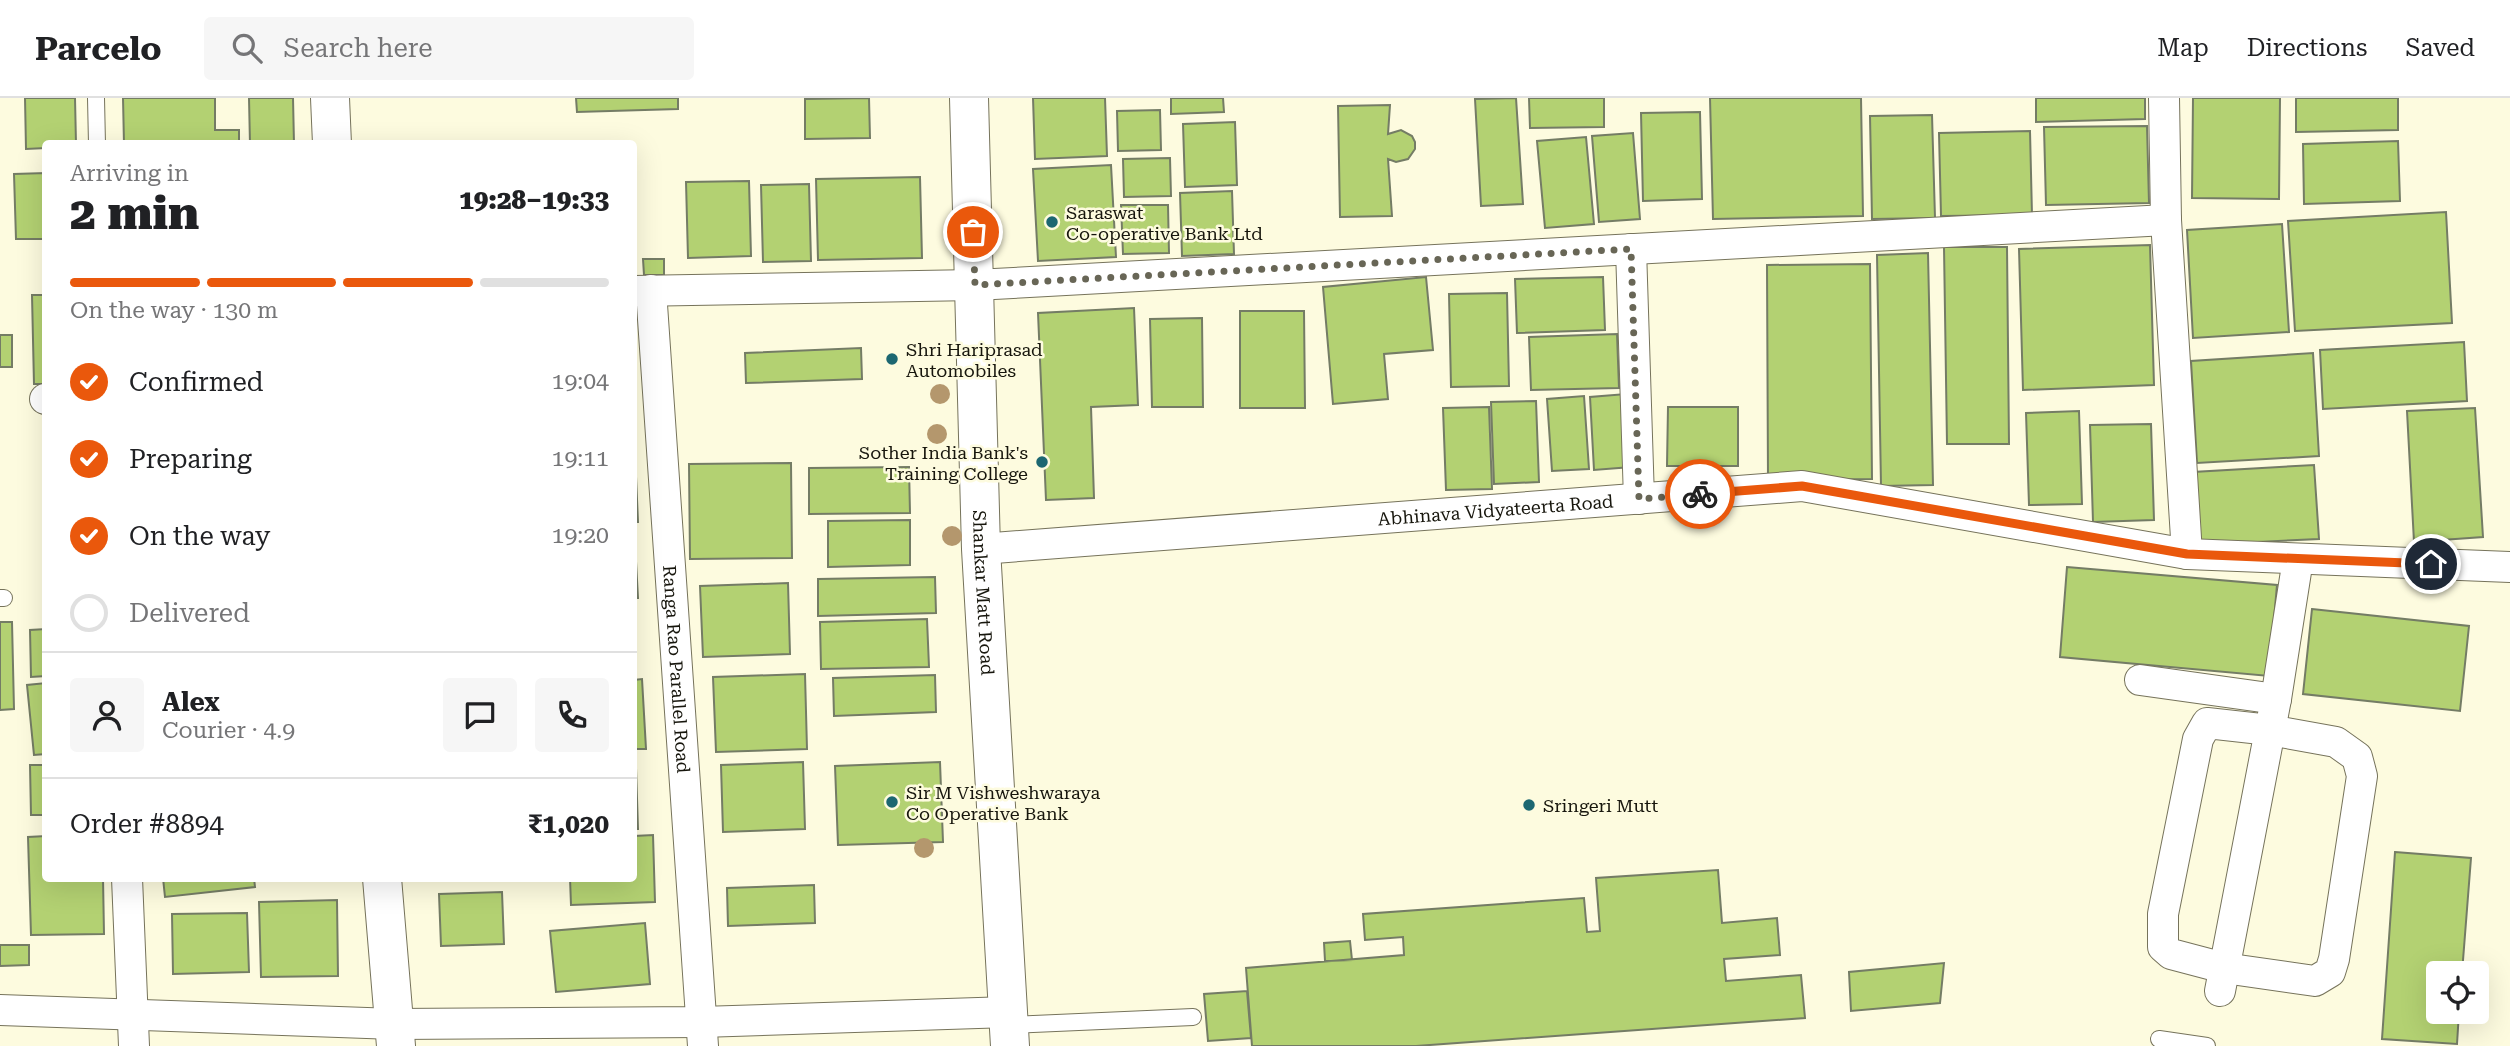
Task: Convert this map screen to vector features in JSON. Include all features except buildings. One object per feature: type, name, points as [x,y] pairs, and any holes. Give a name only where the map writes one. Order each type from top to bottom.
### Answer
[{"type":"street","points":[[330,98],[332,140]]},
{"type":"street","name":"Shankar Matt Road","points":[[969,98],[981,549],[1009,1028]]},
{"type":"street","points":[[2164,98],[2166,220],[2187,554]]},
{"type":"street","points":[[643,290],[975,285],[2166,220]]},
{"type":"street","points":[[1631,249],[1639,499]]},
{"type":"street","name":"Ranga Rao Parallel Road","points":[[643,290],[702,1034]]},
{"type":"street","name":"Abhinava Vidyateerta Road","points":[[981,549],[1802,486],[2187,554],[2510,567]]},
{"type":"street","points":[[2222,980],[2276,699],[2298,559]]},
{"type":"street","points":[[2140,680],[2276,699]]},
{"type":"street","points":[[2207,723],[2270,730],[2336,742],[2357,757],[2362,776],[2334,959],[2330,972],[2315,981],[2222,980],[2171,954],[2164,947],[2164,914],[2198,739],[2207,723]]},
{"type":"street","points":[[127,882],[134,1046]]},
{"type":"street","points":[[382,882],[396,1035]]},
{"type":"street","points":[[0,1010],[131,1013],[396,1035],[702,1034],[1009,1028]]},
{"type":"lane","points":[[96,98],[97,140]]},
{"type":"lane","points":[[1009,1028],[1193,1017]]},
{"type":"lane","points":[[2159,1039],[2207,1046]]},
{"type":"way so far","points":[[973,232],[975,285],[1631,249],[1639,499],[1700,494]]},
{"type":"place","name":"Saraswat Co-operative Bank Ltd","points":[[1052,222]]},
{"type":"place","name":"Shri Hariprasad Automobiles","points":[[892,359]]},
{"type":"place","name":"Sother India Bank's Training College","points":[[1042,462]]},
{"type":"place","name":"Sir M Vishweshwaraya Co Operative Bank","points":[[892,802]]},
{"type":"place","name":"Sringeri Mutt","points":[[1529,805]]},
{"type":"route","points":[[1700,494],[1802,486],[2187,554],[2431,564]]}]
